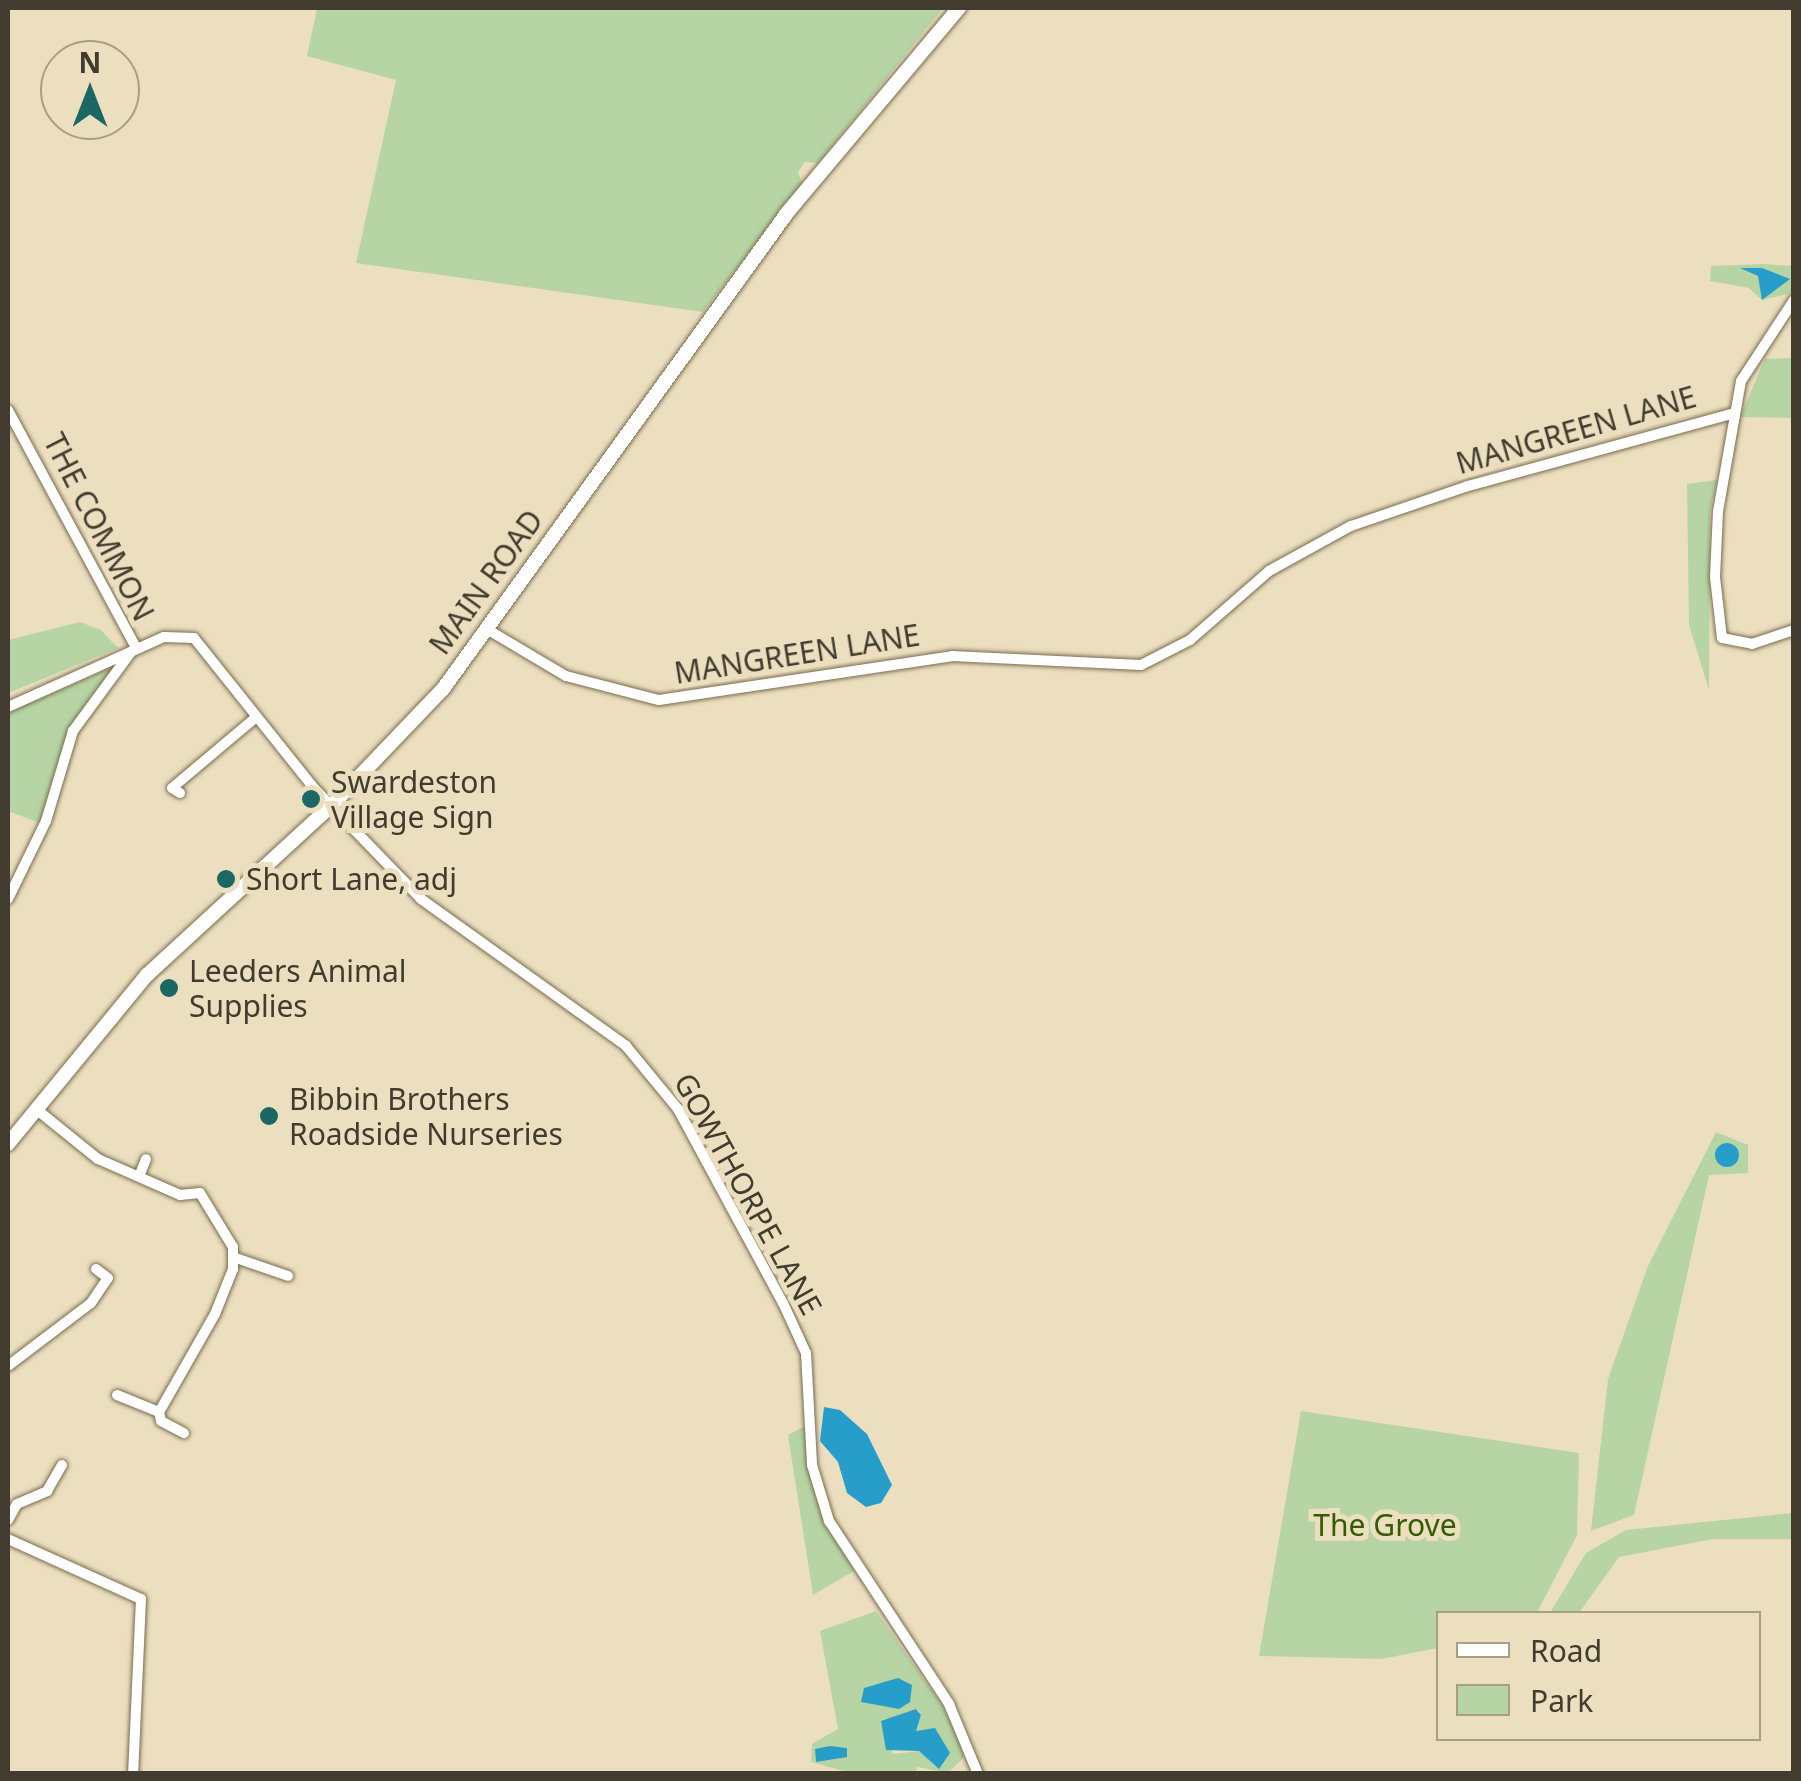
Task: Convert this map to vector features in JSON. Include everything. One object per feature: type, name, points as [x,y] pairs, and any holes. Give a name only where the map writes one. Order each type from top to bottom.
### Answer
[{"type":"main road","name":"MAIN ROAD","points":[[8,1144],[155,967],[331,806],[443,689],[786,213],[960,8]]},
{"type":"street","points":[[1794,300],[1762,342],[1732,414],[1718,511],[1719,633],[1740,645],[1794,630]]},
{"type":"street","name":"THE COMMON","points":[[8,410],[133,650],[8,707]]},
{"type":"street","name":"MANGREEN LANE","points":[[486,628],[566,676],[659,700],[952,656],[1142,665],[1190,640],[1280,563],[1350,526],[1468,486],[1732,414]]},
{"type":"street","name":"GOWTHORPE LANE","points":[[133,650],[175,634],[194,638],[255,718],[331,806],[421,899],[626,1046],[678,1109],[802,1342],[812,1465],[830,1521],[950,1704],[978,1774]]},
{"type":"street","points":[[8,899],[46,820],[73,731],[133,650]]},
{"type":"street","points":[[171,789],[255,718]]},
{"type":"street","points":[[36,1109],[90,1154],[180,1195],[200,1193],[236,1258],[288,1276]]},
{"type":"street","points":[[140,1174],[146,1159]]},
{"type":"street","points":[[158,1412],[199,1349],[236,1258]]},
{"type":"street","points":[[8,1366],[91,1303],[112,1282],[96,1269]]},
{"type":"street","points":[[117,1395],[158,1412],[161,1421],[184,1433]]},
{"type":"street","points":[[8,1520],[18,1504],[47,1491],[62,1465]]},
{"type":"street","points":[[8,1539],[142,1602],[133,1774]]},
{"type":"green space","points":[[317,8],[943,8],[818,163],[805,162],[798,172],[802,183],[703,312],[356,263],[396,80],[307,56]]},
{"type":"green space","points":[[1711,266],[1793,266],[1792,293],[1762,300],[1749,288],[1710,281]]},
{"type":"green space","points":[[1793,358],[1793,418],[1740,417],[1765,359]]},
{"type":"green space","points":[[1717,480],[1710,511],[1709,690],[1689,625],[1687,484]]},
{"type":"green space","points":[[80,622],[101,630],[118,648],[8,693],[8,640]]},
{"type":"green space","points":[[125,662],[72,724],[40,823],[8,811],[8,712]]},
{"type":"green space","points":[[1716,1132],[1748,1145],[1748,1173],[1709,1175],[1634,1515],[1591,1531],[1608,1379],[1648,1266]]},
{"type":"green space","name":"The Grove","points":[[1301,1411],[1579,1453],[1577,1535],[1538,1611],[1436,1611],[1436,1648],[1381,1659],[1259,1656]]},
{"type":"green space","points":[[805,1426],[815,1495],[854,1571],[813,1595],[788,1435]]},
{"type":"green space","points":[[1793,1513],[1793,1539],[1713,1539],[1619,1557],[1580,1611],[1551,1611],[1586,1553],[1626,1530]]},
{"type":"green space","points":[[876,1611],[944,1708],[963,1748],[963,1758],[948,1773],[918,1767],[914,1773],[854,1774],[811,1762],[812,1744],[838,1729],[820,1631]],"holes":[[[917,1709],[921,1715],[915,1732],[939,1769],[919,1751],[893,1754],[881,1722]]]},
{"type":"water","points":[[1740,268],[1762,268],[1790,279],[1762,300],[1758,276]]},
{"type":"water","points":[[1727,1143],[1736,1146],[1736,1164],[1727,1167],[1718,1164],[1715,1155],[1718,1146]]},
{"type":"water","points":[[824,1407],[840,1410],[867,1434],[892,1485],[881,1503],[866,1507],[847,1493],[838,1462],[820,1441]]},
{"type":"water","points":[[898,1678],[912,1685],[910,1702],[899,1709],[861,1702],[864,1688]]},
{"type":"water","points":[[916,1709],[921,1715],[916,1731],[935,1728],[950,1753],[939,1769],[919,1751],[886,1750],[881,1721]]},
{"type":"water","points":[[847,1748],[847,1757],[816,1762],[815,1749]]},
{"type":"place","name":"Swardeston Village Sign","points":[[311,799]]},
{"type":"place","name":"Short Lane, adj","points":[[226,879]]},
{"type":"place","name":"Leeders Animal Supplies","points":[[169,988]]},
{"type":"place","name":"Bibbin Brothers Roadside Nurseries","points":[[269,1116]]}]
